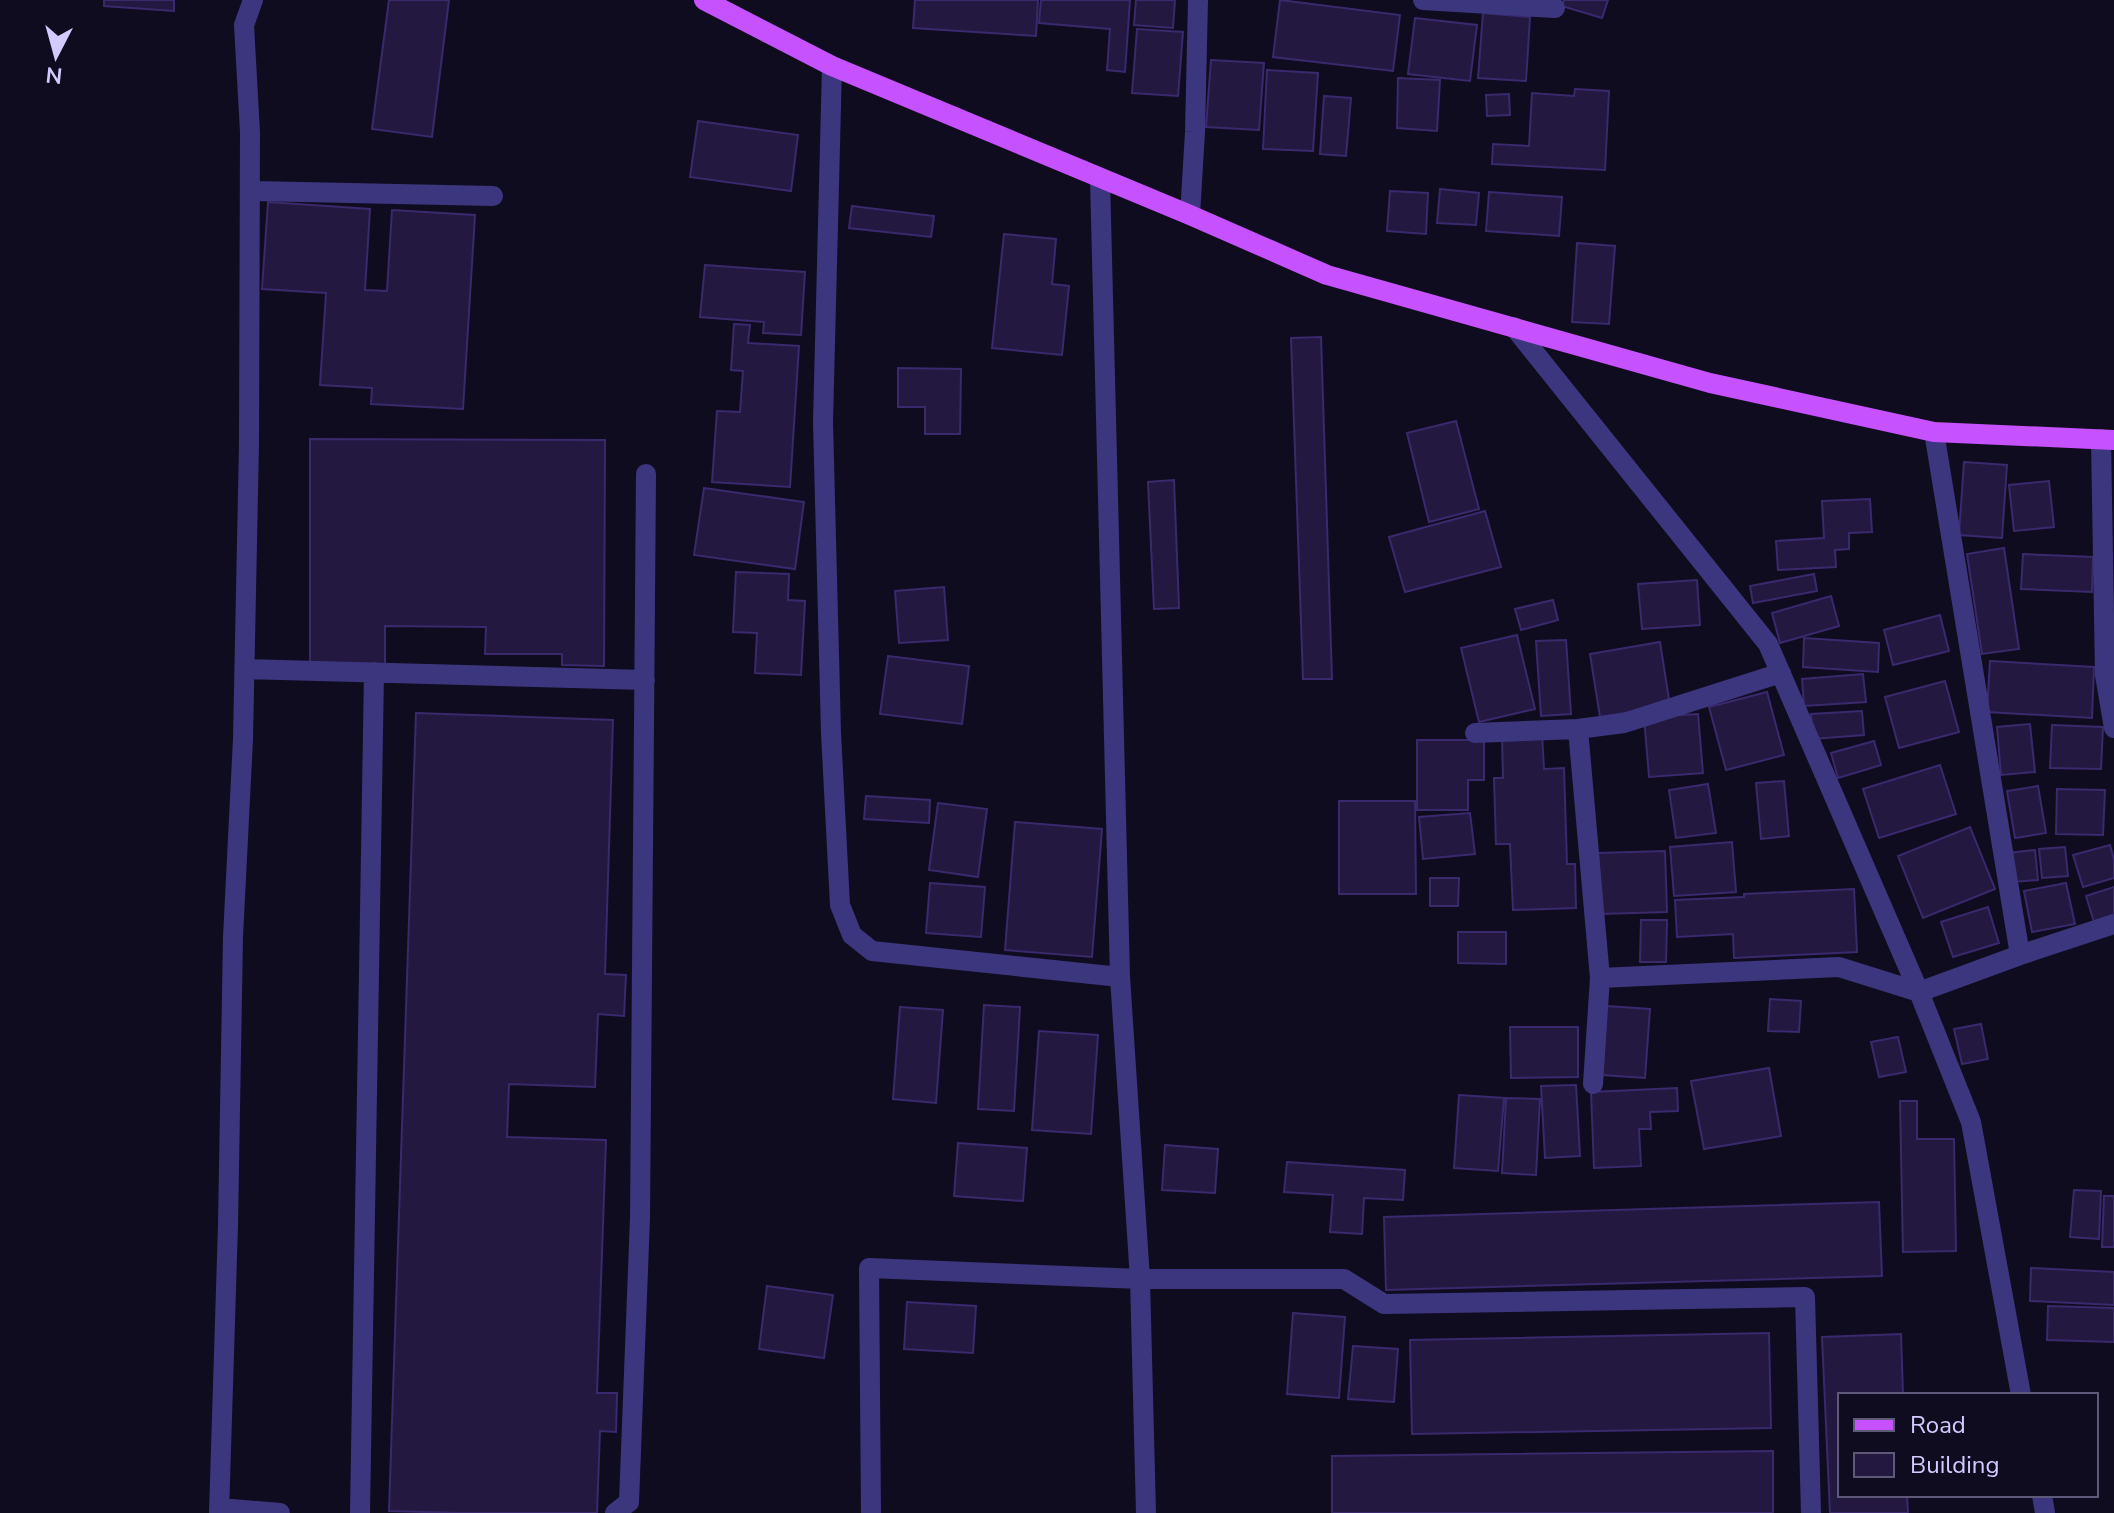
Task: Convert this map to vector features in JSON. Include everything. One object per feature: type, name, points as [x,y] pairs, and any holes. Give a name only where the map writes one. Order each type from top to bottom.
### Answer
[{"type":"main road","points":[[704,0],[832,66],[1327,275],[1710,383],[1934,432],[2108,439]]},
{"type":"street","points":[[253,0],[244,25],[251,191],[245,669],[240,838],[233,937],[219,1511],[280,1513]]},
{"type":"street","points":[[1190,215],[1198,0]]},
{"type":"street","points":[[1423,0],[1555,8]]},
{"type":"street","points":[[832,66],[823,422],[831,733],[840,905],[852,935],[872,951],[1120,977]]},
{"type":"street","points":[[1100,178],[1120,977],[1140,1279],[1146,1513]]},
{"type":"street","points":[[251,191],[493,196]]},
{"type":"street","points":[[1514,327],[1768,644],[1919,992],[1971,1122],[2021,1393]]},
{"type":"street","points":[[1934,432],[2020,955]]},
{"type":"street","points":[[2108,439],[2105,675],[2114,728]]},
{"type":"street","points":[[615,1513],[629,1502],[640,1218],[646,474]]},
{"type":"street","points":[[245,669],[645,680]]},
{"type":"street","points":[[360,1513],[374,672]]},
{"type":"street","points":[[1475,733],[1578,729],[1624,723],[1781,673]]},
{"type":"street","points":[[1578,729],[1600,978],[1593,1084]]},
{"type":"street","points":[[1600,978],[1839,967],[1919,992],[2114,924]]},
{"type":"street","points":[[871,1513],[869,1268],[1140,1279],[1344,1279],[1384,1304],[1805,1297],[1811,1513]]},
{"type":"building","points":[[104,0],[174,0],[174,11],[104,6]]},
{"type":"building","points":[[389,0],[449,0],[432,137],[372,129]]},
{"type":"building","points":[[915,0],[1038,0],[1036,36],[913,28]]},
{"type":"building","points":[[1041,0],[1130,0],[1125,72],[1107,70],[1110,29],[1039,23]]},
{"type":"building","points":[[1136,0],[1175,0],[1173,28],[1134,25]]},
{"type":"building","points":[[1280,0],[1400,15],[1393,71],[1273,57]]},
{"type":"building","points":[[1564,0],[1608,0],[1602,18],[1562,6]]},
{"type":"building","points":[[1483,13],[1530,17],[1526,81],[1478,78]]},
{"type":"building","points":[[1415,18],[1477,25],[1470,81],[1408,74]]},
{"type":"building","points":[[1137,29],[1183,32],[1178,96],[1132,93]]},
{"type":"building","points":[[1211,60],[1264,63],[1259,130],[1206,127]]},
{"type":"building","points":[[1267,70],[1318,73],[1313,151],[1263,149]]},
{"type":"building","points":[[1398,78],[1440,80],[1437,131],[1397,128]]},
{"type":"building","points":[[1575,89],[1609,91],[1605,170],[1492,164],[1493,144],[1529,146],[1532,93],[1574,96]]},
{"type":"building","points":[[1509,94],[1510,115],[1487,116],[1486,95]]},
{"type":"building","points":[[1324,96],[1351,98],[1346,156],[1320,154]]},
{"type":"building","points":[[698,121],[798,135],[791,191],[690,177]]},
{"type":"building","points":[[1440,189],[1479,193],[1476,225],[1437,223]]},
{"type":"building","points":[[1390,191],[1428,193],[1426,234],[1387,231]]},
{"type":"building","points":[[1489,192],[1562,197],[1559,236],[1486,231]]},
{"type":"building","points":[[268,202],[370,209],[365,290],[387,291],[392,210],[475,215],[463,409],[371,404],[372,388],[320,385],[326,293],[262,289]]},
{"type":"building","points":[[852,206],[934,216],[931,237],[849,228]]},
{"type":"building","points":[[1004,234],[1056,239],[1052,284],[1069,286],[1062,355],[992,348]]},
{"type":"building","points":[[1577,243],[1615,246],[1609,324],[1572,322]]},
{"type":"building","points":[[705,265],[805,272],[801,335],[763,333],[764,322],[700,317]]},
{"type":"building","points":[[734,324],[750,325],[748,343],[799,346],[790,487],[712,482],[717,411],[740,412],[743,371],[731,370]]},
{"type":"building","points":[[1321,337],[1332,679],[1303,679],[1291,338]]},
{"type":"building","points":[[898,368],[961,369],[960,434],[925,434],[925,407],[898,407]]},
{"type":"building","points":[[1456,421],[1479,509],[1429,522],[1407,433]]},
{"type":"building","points":[[310,439],[605,440],[604,666],[562,665],[562,654],[485,654],[486,627],[385,626],[385,664],[310,664]]},
{"type":"building","points":[[1964,462],[2007,465],[2002,538],[1959,535]]},
{"type":"building","points":[[1174,480],[1179,608],[1154,609],[1148,482]]},
{"type":"building","points":[[2049,481],[2054,527],[2014,531],[2009,485]]},
{"type":"building","points":[[704,488],[804,502],[795,569],[694,555]]},
{"type":"building","points":[[1870,499],[1872,532],[1849,533],[1849,549],[1835,550],[1836,567],[1778,570],[1776,541],[1824,538],[1822,501]]},
{"type":"building","points":[[1485,511],[1501,567],[1405,592],[1389,537]]},
{"type":"building","points":[[2004,548],[2019,649],[1982,654],[1967,554]]},
{"type":"building","points":[[2023,554],[2093,557],[2092,592],[2021,589]]},
{"type":"building","points":[[736,572],[789,574],[788,600],[805,601],[801,675],[755,673],[757,633],[733,632]]},
{"type":"building","points":[[1814,574],[1817,591],[1753,603],[1750,586]]},
{"type":"building","points":[[1697,580],[1700,625],[1642,629],[1638,584]]},
{"type":"building","points":[[944,587],[948,640],[899,643],[895,591]]},
{"type":"building","points":[[1831,596],[1839,626],[1780,643],[1772,613]]},
{"type":"building","points":[[1553,600],[1558,620],[1521,630],[1515,609]]},
{"type":"building","points":[[1940,615],[1949,651],[1893,665],[1884,630]]},
{"type":"building","points":[[1517,635],[1535,709],[1479,722],[1461,648]]},
{"type":"building","points":[[1804,638],[1879,643],[1878,672],[1803,667]]},
{"type":"building","points":[[1566,640],[1571,714],[1541,716],[1536,641]]},
{"type":"building","points":[[1660,642],[1670,706],[1600,717],[1590,654]]},
{"type":"building","points":[[888,656],[969,666],[962,724],[880,714]]},
{"type":"building","points":[[1990,661],[2094,667],[2092,718],[1987,712]]},
{"type":"building","points":[[1863,674],[1866,702],[1804,706],[1802,679]]},
{"type":"building","points":[[1945,681],[1959,732],[1899,748],[1885,697]]},
{"type":"building","points":[[1767,692],[1784,755],[1726,770],[1709,707]]},
{"type":"building","points":[[1862,711],[1864,735],[1813,739],[1811,714]]},
{"type":"building","points":[[416,713],[613,720],[605,974],[626,975],[624,1016],[598,1014],[595,1087],[509,1084],[507,1137],[606,1140],[597,1393],[617,1393],[616,1432],[600,1431],[597,1513],[389,1511]]},
{"type":"building","points":[[1698,714],[1703,773],[1649,777],[1644,717]]},
{"type":"building","points":[[2030,724],[2035,772],[2001,775],[1997,727]]},
{"type":"building","points":[[2052,725],[2103,727],[2101,769],[2050,768]]},
{"type":"building","points":[[1542,734],[1544,769],[1564,768],[1567,864],[1575,864],[1576,908],[1513,910],[1510,844],[1496,844],[1494,778],[1503,778],[1502,736]]},
{"type":"building","points":[[1417,740],[1484,740],[1484,780],[1468,780],[1468,810],[1417,810]]},
{"type":"building","points":[[1874,741],[1881,765],[1838,778],[1831,753]]},
{"type":"building","points":[[1940,765],[1956,814],[1879,838],[1863,789]]},
{"type":"building","points":[[1784,781],[1789,836],[1761,839],[1756,783]]},
{"type":"building","points":[[1708,784],[1716,833],[1676,838],[1669,790]]},
{"type":"building","points":[[2038,786],[2046,833],[2015,838],[2007,791]]},
{"type":"building","points":[[2057,789],[2105,790],[2103,835],[2056,834]]},
{"type":"building","points":[[866,796],[930,800],[929,823],[864,819]]},
{"type":"building","points":[[1339,801],[1415,801],[1416,894],[1339,894]]},
{"type":"building","points":[[938,803],[987,809],[978,877],[929,870]]},
{"type":"building","points":[[1470,813],[1475,854],[1423,859],[1419,817]]},
{"type":"building","points":[[1015,822],[1102,829],[1092,957],[1005,950]]},
{"type":"building","points":[[1970,827],[1995,889],[1923,918],[1898,856]]},
{"type":"building","points":[[1732,842],[1736,892],[1674,896],[1670,847]]},
{"type":"building","points":[[2110,845],[2114,878],[2083,887],[2073,855]]},
{"type":"building","points":[[2065,847],[2068,876],[2042,878],[2039,849]]},
{"type":"building","points":[[2035,850],[2038,880],[2012,882],[2009,853]]},
{"type":"building","points":[[1665,851],[1667,912],[1600,914],[1598,853]]},
{"type":"building","points":[[1430,878],[1459,878],[1458,906],[1430,906]]},
{"type":"building","points":[[930,883],[985,887],[981,937],[926,933]]},
{"type":"building","points":[[2066,883],[2075,924],[2032,932],[2024,891]]},
{"type":"building","points":[[2114,887],[2114,915],[2094,922],[2086,896]]},
{"type":"building","points":[[1854,889],[1857,952],[1734,958],[1733,934],[1677,937],[1675,900]]},
{"type":"building","points":[[1988,907],[1999,943],[1953,957],[1941,922]]},
{"type":"building","points":[[1641,920],[1667,920],[1666,962],[1640,962]]},
{"type":"building","points":[[1458,932],[1506,932],[1506,964],[1458,963]]},
{"type":"building","points":[[1770,999],[1801,1001],[1799,1032],[1768,1031]]},
{"type":"building","points":[[984,1005],[1020,1007],[1014,1111],[978,1109]]},
{"type":"building","points":[[1607,1006],[1650,1009],[1645,1078],[1602,1075]]},
{"type":"building","points":[[900,1007],[943,1010],[936,1103],[893,1099]]},
{"type":"building","points":[[1981,1024],[1988,1059],[1962,1064],[1954,1029]]},
{"type":"building","points":[[1510,1027],[1578,1027],[1578,1077],[1511,1078]]},
{"type":"building","points":[[1039,1031],[1098,1035],[1091,1134],[1032,1130]]},
{"type":"building","points":[[1898,1037],[1906,1072],[1879,1077],[1871,1042]]},
{"type":"building","points":[[1769,1068],[1781,1136],[1704,1149],[1691,1081]]},
{"type":"building","points":[[1576,1085],[1580,1156],[1545,1158],[1541,1086]]},
{"type":"building","points":[[1677,1088],[1678,1111],[1650,1112],[1651,1129],[1639,1129],[1641,1166],[1594,1168],[1591,1092]]},
{"type":"building","points":[[1459,1095],[1504,1098],[1498,1171],[1454,1168]]},
{"type":"building","points":[[1506,1098],[1540,1099],[1536,1175],[1502,1173]]},
{"type":"building","points":[[1900,1101],[1917,1101],[1917,1139],[1954,1139],[1956,1251],[1903,1252]]},
{"type":"building","points":[[958,1143],[1027,1148],[1023,1201],[954,1196]]},
{"type":"building","points":[[1165,1145],[1218,1149],[1215,1193],[1162,1190]]},
{"type":"building","points":[[1287,1162],[1405,1170],[1403,1200],[1364,1198],[1362,1234],[1330,1232],[1333,1195],[1284,1192]]},
{"type":"building","points":[[2074,1190],[2101,1191],[2099,1239],[2070,1237]]},
{"type":"building","points":[[2104,1196],[2114,1196],[2114,1247],[2102,1247]]},
{"type":"building","points":[[1879,1202],[1882,1276],[1386,1290],[1384,1217]]},
{"type":"building","points":[[2031,1268],[2114,1272],[2114,1305],[2030,1301]]},
{"type":"building","points":[[767,1286],[833,1295],[824,1358],[759,1349]]},
{"type":"building","points":[[907,1302],[976,1306],[973,1353],[904,1349]]},
{"type":"building","points":[[2048,1306],[2114,1308],[2114,1342],[2047,1340]]},
{"type":"building","points":[[1293,1313],[1345,1317],[1339,1398],[1287,1394]]},
{"type":"building","points":[[1769,1333],[1771,1428],[1412,1434],[1410,1340]]},
{"type":"building","points":[[1901,1334],[1903,1393],[1838,1393],[1838,1497],[1907,1497],[1908,1513],[1830,1513],[1822,1337]]},
{"type":"building","points":[[1353,1346],[1398,1349],[1394,1402],[1348,1399]]},
{"type":"building","points":[[1773,1451],[1773,1513],[1332,1513],[1332,1456]]}]
